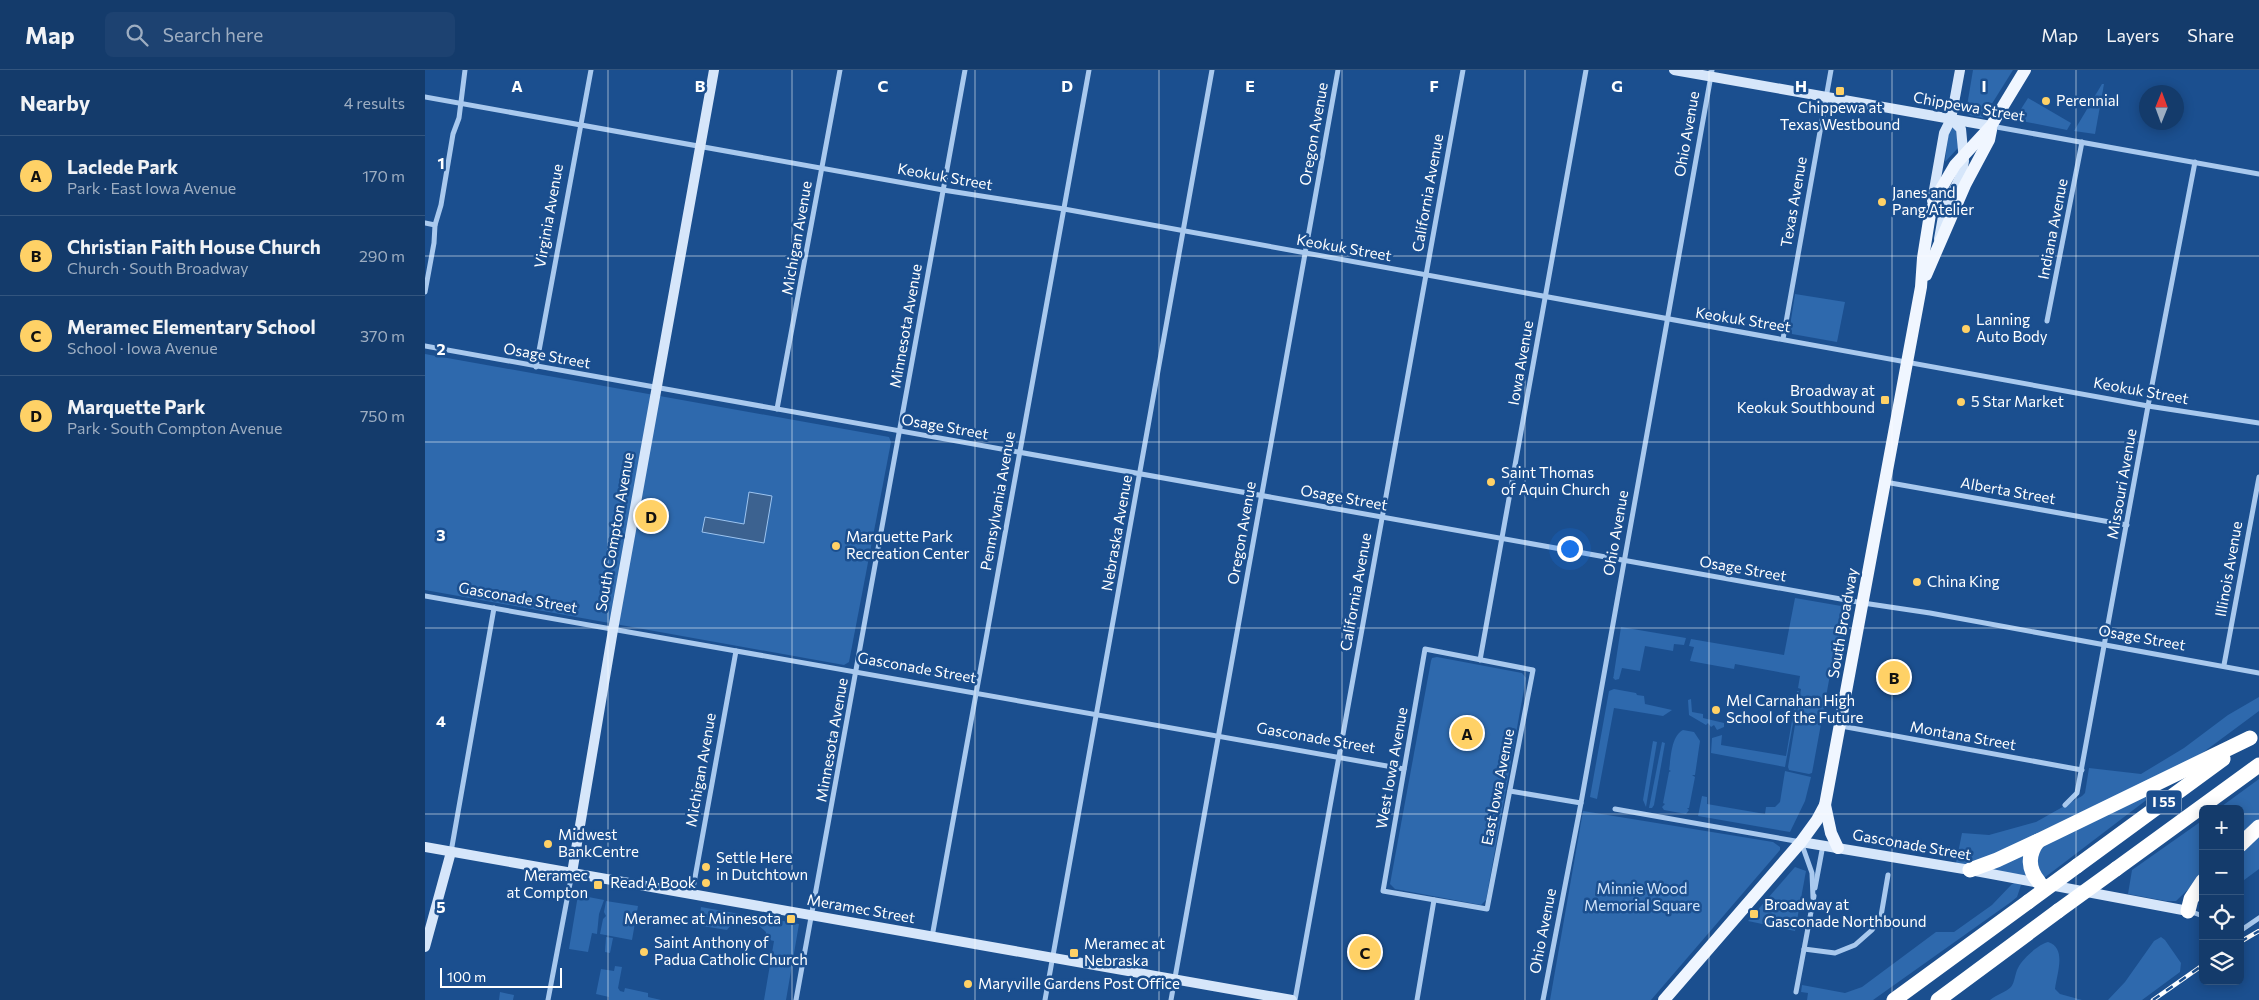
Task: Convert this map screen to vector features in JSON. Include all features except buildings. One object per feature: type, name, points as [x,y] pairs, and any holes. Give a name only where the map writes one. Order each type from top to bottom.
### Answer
[{"type":"highway","points":[[1970,870],[2038,841],[2255,735]]},
{"type":"highway","name":"I 55","points":[[1894,1000],[2255,735]]},
{"type":"highway","name":"I 55","points":[[1938,1000],[2259,765]]},
{"type":"highway","points":[[2244,841],[2259,827]]},
{"type":"highway","points":[[2038,841],[2032,851],[2030,861],[2032,873],[2039,882]]},
{"type":"highway","points":[[2188,911],[2191,898],[2199,887]]},
{"type":"main road","name":"South Broadway","points":[[1664,1000],[1801,842],[1825,805],[1921,287],[1923,258],[1930,214],[1949,172],[1991,126],[2025,70]]},
{"type":"main road","name":"South Broadway","points":[[1921,287],[1939,240],[1989,140],[1991,126]]},
{"type":"main road","points":[[1825,805],[1831,833],[1838,848]]},
{"type":"street","points":[[425,292],[434,243],[435,224],[461,104],[465,70]]},
{"type":"street","name":"Virginia Avenue","points":[[536,366],[591,70]]},
{"type":"street","name":"South Compton Avenue","points":[[548,1000],[715,70]]},
{"type":"street","name":"Michigan Avenue","points":[[777,409],[840,70]]},
{"type":"street","name":"Minnesota Avenue","points":[[796,1000],[857,673],[965,70]]},
{"type":"street","name":"Pennsylvania Avenue","points":[[932,936],[1089,70]]},
{"type":"street","name":"Nebraska Avenue","points":[[1045,1000],[1212,70]]},
{"type":"street","name":"Oregon Avenue","points":[[1171,1000],[1339,70]]},
{"type":"street","name":"California Avenue","points":[[1293,1000],[1339,757],[1463,70]]},
{"type":"street","name":"Iowa Avenue","points":[[1480,660],[1586,70]]},
{"type":"street","name":"Chippewa Street","points":[[1674,70],[1711,73],[1826,97],[2259,174]]},
{"type":"street","name":"Texas Avenue","points":[[1783,339],[1831,70]]},
{"type":"street","points":[[1930,214],[1944,133],[1951,119],[1960,70]]},
{"type":"street","name":"Ohio Avenue","points":[[1543,1000],[1581,803],[1711,73]]},
{"type":"street","name":"Keokuk Street","points":[[425,98],[822,169],[1063,209],[2148,406],[2259,423]]},
{"type":"street","points":[[1939,240],[1941,221],[1962,173],[1965,154],[1961,129],[1951,119]]},
{"type":"street","name":"Indiana Avenue","points":[[2047,321],[2083,142]]},
{"type":"street","name":"Missouri Avenue","points":[[2065,805],[2077,793],[2195,162]]},
{"type":"street","points":[[425,223],[435,224]]},
{"type":"street","name":"Osage Street","points":[[425,346],[1140,475],[2259,672]]},
{"type":"street","name":"Illinois Avenue","points":[[2224,666],[2259,477]]},
{"type":"street","name":"Alberta Street","points":[[1885,482],[2127,525]]},
{"type":"street","name":"Gasconade Street","points":[[425,596],[1404,769]]},
{"type":"street","points":[[425,947],[451,852],[494,608]]},
{"type":"street","name":"West Iowa Avenue","points":[[1434,900],[1383,891],[1425,649],[1480,660]]},
{"type":"street","name":"Michigan Avenue","points":[[691,894],[736,651]]},
{"type":"street","name":"East Iowa Avenue","points":[[1434,900],[1487,909],[1510,791],[1533,670],[1480,660]]},
{"type":"street","name":"Montana Street","points":[[1840,726],[2081,770]]},
{"type":"street","points":[[1510,791],[1581,803]]},
{"type":"street","name":"Gasconade Street","points":[[1615,809],[2039,882],[2199,915]]},
{"type":"street","points":[[1801,842],[1813,873],[1813,898]]},
{"type":"street","points":[[1796,992],[1823,845]]},
{"type":"street","name":"Meramec Street","points":[[425,847],[1293,1000]]},
{"type":"street","points":[[1804,950],[1835,953],[1855,946],[1873,930],[1881,916],[1887,875]]},
{"type":"street","points":[[1417,1000],[1434,900]]},
{"type":"street","points":[[2244,928],[2259,918]]},
{"type":"green space","points":[[1973,70],[2013,70],[1983,118],[1969,115],[1966,112]]},
{"type":"green space","points":[[2102,84],[2104,84],[2095,134],[2074,131]]},
{"type":"green space","points":[[2028,98],[2071,123],[2067,130],[2017,120],[2016,117]]},
{"type":"green space","points":[[1949,128],[1956,129],[1958,148],[1945,162]]},
{"type":"green space","points":[[1795,294],[1845,302],[1837,342],[1792,334],[1790,326]]},
{"type":"green space","points":[[425,354],[889,437],[891,442],[849,662],[844,665],[425,590]]},
{"type":"green space","points":[[1795,598],[1847,607],[1849,610],[1839,664],[1832,664],[1812,773],[1809,774],[1789,770],[1788,767],[1801,689],[1798,688],[1800,676],[1735,664],[1734,669],[1690,661],[1694,647],[1689,646],[1691,639],[1784,655]]},
{"type":"green space","points":[[1621,627],[1686,638],[1684,645],[1674,644],[1673,651],[1645,646],[1640,671],[1622,668],[1619,679],[1615,680],[1613,678]]},
{"type":"green space","points":[[1437,657],[1522,673],[1526,678],[1486,900],[1481,905],[1395,889],[1390,884],[1431,661],[1432,658]]},
{"type":"green space","points":[[1614,689],[1636,693],[1637,695],[1644,696],[1645,704],[1672,710],[1663,716],[1614,708],[1597,799],[1590,797],[1609,691]]},
{"type":"green space","points":[[1797,691],[1799,691],[1785,767],[1711,753],[1712,738],[1722,735],[1721,745],[1786,756]]},
{"type":"green space","points":[[2259,697],[2259,711],[2205,751],[2184,764],[1971,865],[1956,863],[1962,833],[1989,835],[2036,822],[2085,793],[2089,768],[2141,774],[2184,748],[2228,715]]},
{"type":"green space","points":[[1691,699],[1692,712],[1703,714],[1703,718],[1724,723],[1724,727],[1717,730],[1714,725],[1711,727],[1708,723],[1706,725],[1689,715],[1688,700]]},
{"type":"green space","points":[[1683,730],[1694,732],[1700,741],[1695,775],[1692,775],[1695,777],[1689,808],[1687,808],[1689,810],[1686,814],[1664,810],[1662,807],[1665,804],[1663,803],[1669,772],[1671,771],[1669,770],[1672,748],[1676,737]]},
{"type":"green space","points":[[1653,741],[1657,742],[1646,807],[1643,800]]},
{"type":"green space","points":[[1662,742],[1665,743],[1654,805],[1652,808],[1649,808]]},
{"type":"green space","points":[[1785,771],[1811,777],[1805,801],[1790,832],[1698,816],[1702,796],[1707,797],[1707,804],[1765,814],[1766,807],[1775,807],[1780,802]]},
{"type":"green space","points":[[2259,779],[2259,822],[2244,836],[2244,805],[2223,805]]},
{"type":"green space","points":[[2170,782],[2044,878],[2038,873],[2036,855],[2039,848]]},
{"type":"green space","name":"Minnie Wood Memorial Square","points":[[1583,811],[1773,842],[1780,847],[1780,850],[1651,1000],[1550,1000]]},
{"type":"green space","points":[[2199,823],[2199,879],[2176,901],[2128,894],[2132,870]]},
{"type":"green space","points":[[2259,832],[2259,869],[2244,880],[2244,850],[2244,845]]},
{"type":"green space","points":[[2026,849],[2026,876],[1986,869]]},
{"type":"green space","points":[[1795,867],[1806,871],[1795,931],[1748,921]]},
{"type":"green space","points":[[2015,883],[2021,885],[2017,897],[2011,902],[1873,1000],[1807,1000],[1808,993],[1801,992],[1802,985],[1845,993],[1862,987],[1936,932],[1954,932],[1992,905]]},
{"type":"green space","points":[[578,895],[604,900],[599,914],[597,934],[592,933],[588,952],[569,949]]},
{"type":"green space","points":[[606,901],[638,906],[632,940],[600,934],[603,919],[606,916],[604,912]]},
{"type":"green space","points":[[701,907],[745,915],[744,920],[730,926],[727,930],[702,926],[699,924]]},
{"type":"green space","points":[[756,916],[799,924],[786,1000],[764,1000],[774,941],[765,939],[766,932],[755,922]]},
{"type":"green space","points":[[606,937],[613,938],[610,953],[605,952]]},
{"type":"green space","points":[[2161,937],[2181,963],[2180,972],[2142,1000],[2108,1000],[2125,982],[2154,941]]},
{"type":"green space","points":[[2048,942],[2054,945],[2059,955],[2059,969],[2055,989],[2060,994],[2082,1000],[1990,1000],[2011,987],[2023,960],[2044,943]]},
{"type":"green space","points":[[615,966],[622,967],[618,988],[620,991],[624,992],[625,988],[648,993],[648,997],[661,1000],[609,1000],[609,997],[596,994],[601,969],[614,971]]},
{"type":"green space","points":[[500,992],[514,995],[513,1000],[499,1000]]},
{"type":"shaded area","points":[[749,492],[772,496],[764,543],[702,532],[705,517],[744,524]]},
{"type":"railway","points":[[2243,940],[2259,931]]},
{"type":"railway","points":[[2153,1000],[2199,968]]},
{"type":"place","name":"Chippewa at Texas Westbound","points":[[1840,91]]},
{"type":"place","name":"Perennial","points":[[2046,101]]},
{"type":"place","name":"Janes and Pang Atelier","points":[[1882,202]]},
{"type":"place","name":"Lanning Auto Body","points":[[1966,329]]},
{"type":"place","name":"Broadway at Keokuk Southbound","points":[[1885,400]]},
{"type":"place","name":"5 Star Market","points":[[1961,402]]},
{"type":"place","name":"Saint Thomas of Aquin Church","points":[[1491,482]]},
{"type":"place","name":"Marquette Park","points":[[651,516]]},
{"type":"place","name":"Marquette Park Recreation Center","points":[[836,546]]},
{"type":"place","name":"China King","points":[[1917,582]]},
{"type":"place","name":"Christian Faith House Church","points":[[1894,677]]},
{"type":"place","name":"Mel Carnahan High School of the Future","points":[[1716,710]]},
{"type":"place","name":"Laclede Park","points":[[1467,733]]},
{"type":"place","name":"Midwest BankCentre","points":[[548,844]]},
{"type":"place","name":"Settle Here in Dutchtown","points":[[706,867]]},
{"type":"place","name":"Read A Book","points":[[706,883]]},
{"type":"place","name":"Meramec at Compton","points":[[598,885]]},
{"type":"place","name":"Broadway at Gasconade Northbound","points":[[1754,914]]},
{"type":"place","name":"Meramec at Minnesota","points":[[791,919]]},
{"type":"place","name":"Saint Anthony of Padua Catholic Church","points":[[644,952]]},
{"type":"place","name":"Meramec Elementary School","points":[[1365,952]]},
{"type":"place","name":"Meramec at Nebraska","points":[[1074,953]]},
{"type":"place","name":"Maryville Gardens Post Office","points":[[968,984]]}]
